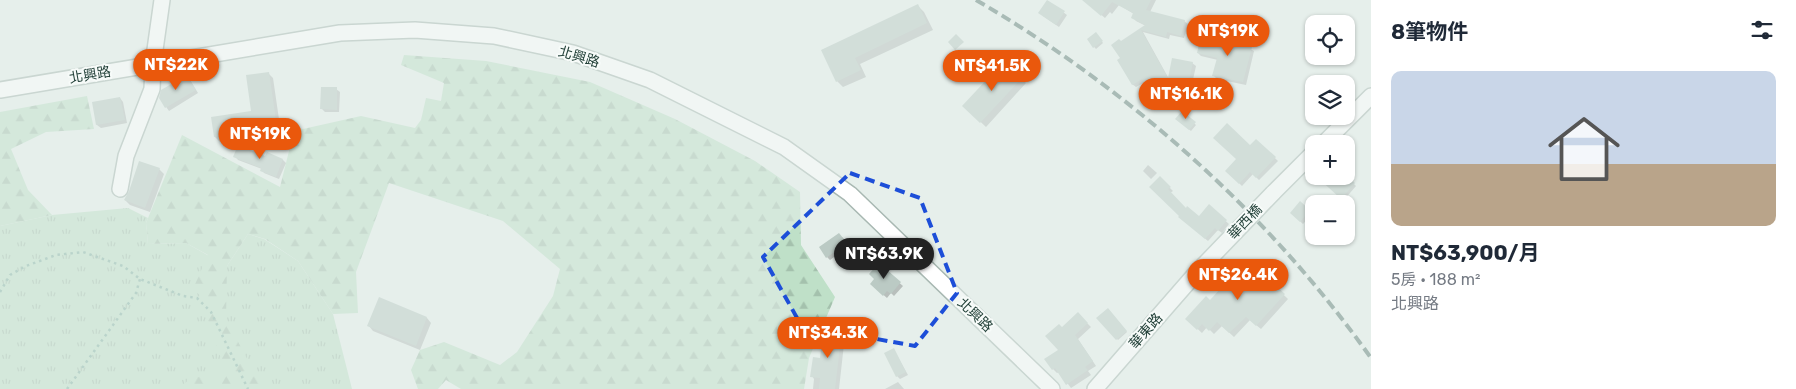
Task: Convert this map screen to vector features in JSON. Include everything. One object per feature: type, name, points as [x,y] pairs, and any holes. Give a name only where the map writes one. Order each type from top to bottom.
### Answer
[{"type":"street","points":[[120,189],[126,156],[152,89],[153,64],[162,0]]},
{"type":"street","name":"北興路","points":[[0,90],[340,33],[415,30],[494,36],[573,53],[650,80],[784,147],[850,194],[1052,389]]},
{"type":"street","points":[[1331,135],[1371,96]]},
{"type":"street","name":"華西橋","points":[[1197,272],[1305,161]]},
{"type":"street","name":"華東路","points":[[1095,389],[1197,272]]},
{"type":"path","points":[[0,292],[10,275],[26,266],[56,255],[84,252],[122,266],[140,279],[183,296],[198,298],[211,312],[248,389]]},
{"type":"path","points":[[67,389],[136,293],[140,279]]},
{"type":"highlighted area","points":[[850,173],[920,198],[957,293],[915,346],[801,325],[763,257]]},
{"type":"green space","points":[[404,55],[486,61],[590,82],[675,119],[755,161],[800,192],[801,245],[835,297],[809,358],[804,389],[461,389],[446,380],[438,389],[418,389],[411,370],[420,350],[444,342],[500,365],[517,352],[553,296],[560,269],[503,221],[389,183],[356,272],[358,313],[333,314],[298,261],[265,239],[248,234],[227,266],[226,319],[263,389],[178,389],[190,379],[225,370],[199,294],[192,291],[208,255],[186,243],[148,244],[146,223],[182,135],[280,187],[294,131],[361,116],[415,128],[421,120],[426,98],[441,101],[444,83],[401,65]]},
{"type":"green space","points":[[87,96],[94,129],[46,132],[11,149],[28,190],[52,215],[0,226],[0,112]]},
{"type":"green space","points":[[128,208],[148,218],[146,223],[148,244],[186,243],[227,266],[248,234],[264,239],[298,261],[333,314],[352,389],[0,389],[0,226],[52,215]]},
{"type":"building","points":[[1047,0],[1065,11],[1056,25],[1038,13]]},
{"type":"building","points":[[1082,0],[1151,0],[1146,10],[1185,20],[1181,36],[1167,32],[1166,37],[1141,30],[1168,78],[1172,58],[1193,62],[1189,81],[1178,79],[1150,94],[1142,79],[1132,85],[1117,60],[1120,58],[1111,45],[1119,39],[1121,41],[1145,25],[1131,18],[1133,13],[1112,2],[1101,16]]},
{"type":"building","points":[[918,4],[927,23],[855,58],[861,70],[836,82],[821,50]]},
{"type":"building","points":[[1096,32],[1103,41],[1093,48],[1087,39]]},
{"type":"building","points":[[1220,33],[1247,40],[1245,46],[1252,47],[1243,82],[1212,76],[1217,58],[1197,53],[1200,40],[1217,44]]},
{"type":"building","points":[[956,34],[964,42],[955,50],[948,42]]},
{"type":"building","points":[[1004,61],[1022,78],[980,123],[962,106]]},
{"type":"building","points":[[269,72],[277,128],[214,137],[211,117],[251,111],[246,75]]},
{"type":"building","points":[[187,75],[196,90],[165,108],[159,98],[161,90]]},
{"type":"building","points":[[321,87],[337,87],[337,110],[320,109]]},
{"type":"building","points":[[120,97],[125,120],[96,125],[92,102]]},
{"type":"building","points":[[1182,111],[1196,122],[1189,130],[1175,119]]},
{"type":"building","points":[[1227,123],[1250,145],[1256,139],[1276,157],[1256,178],[1250,172],[1239,184],[1225,171],[1236,159],[1213,138]]},
{"type":"building","points":[[238,145],[265,156],[267,152],[283,159],[276,177],[260,171],[261,168],[233,157]]},
{"type":"building","points":[[139,161],[160,168],[145,208],[124,200]]},
{"type":"building","points":[[1160,176],[1171,187],[1168,189],[1186,208],[1187,206],[1199,216],[1209,204],[1227,220],[1218,231],[1215,228],[1205,239],[1178,217],[1149,187]]},
{"type":"building","points":[[1326,185],[1353,185],[1344,195],[1337,195]]},
{"type":"building","points":[[1300,201],[1305,206],[1305,216],[1300,222],[1290,213]]},
{"type":"building","points":[[839,233],[847,243],[826,258],[819,247]]},
{"type":"building","points":[[879,263],[901,282],[891,294],[887,291],[883,296],[870,284],[874,279],[869,274]]},
{"type":"building","points":[[1242,265],[1248,270],[1253,265],[1285,294],[1256,326],[1246,317],[1229,333],[1217,322],[1209,331],[1202,324],[1197,330],[1185,319],[1206,296],[1210,300]]},
{"type":"building","points":[[379,297],[427,317],[416,346],[367,326]]},
{"type":"building","points":[[1108,308],[1127,331],[1116,340],[1096,318]]},
{"type":"building","points":[[1078,312],[1088,323],[1075,335],[1093,361],[1085,367],[1088,370],[1066,385],[1055,368],[1052,370],[1044,359],[1058,350],[1045,336],[1059,324],[1062,327]]},
{"type":"building","points":[[823,328],[842,330],[835,389],[819,389],[820,378],[810,377],[813,357],[820,358]]},
{"type":"building","points":[[894,348],[906,372],[896,377],[884,353]]},
{"type":"railway","points":[[976,0],[1033,35],[1088,73],[1141,114],[1192,158],[1241,204],[1287,253],[1331,305],[1371,358]]}]
